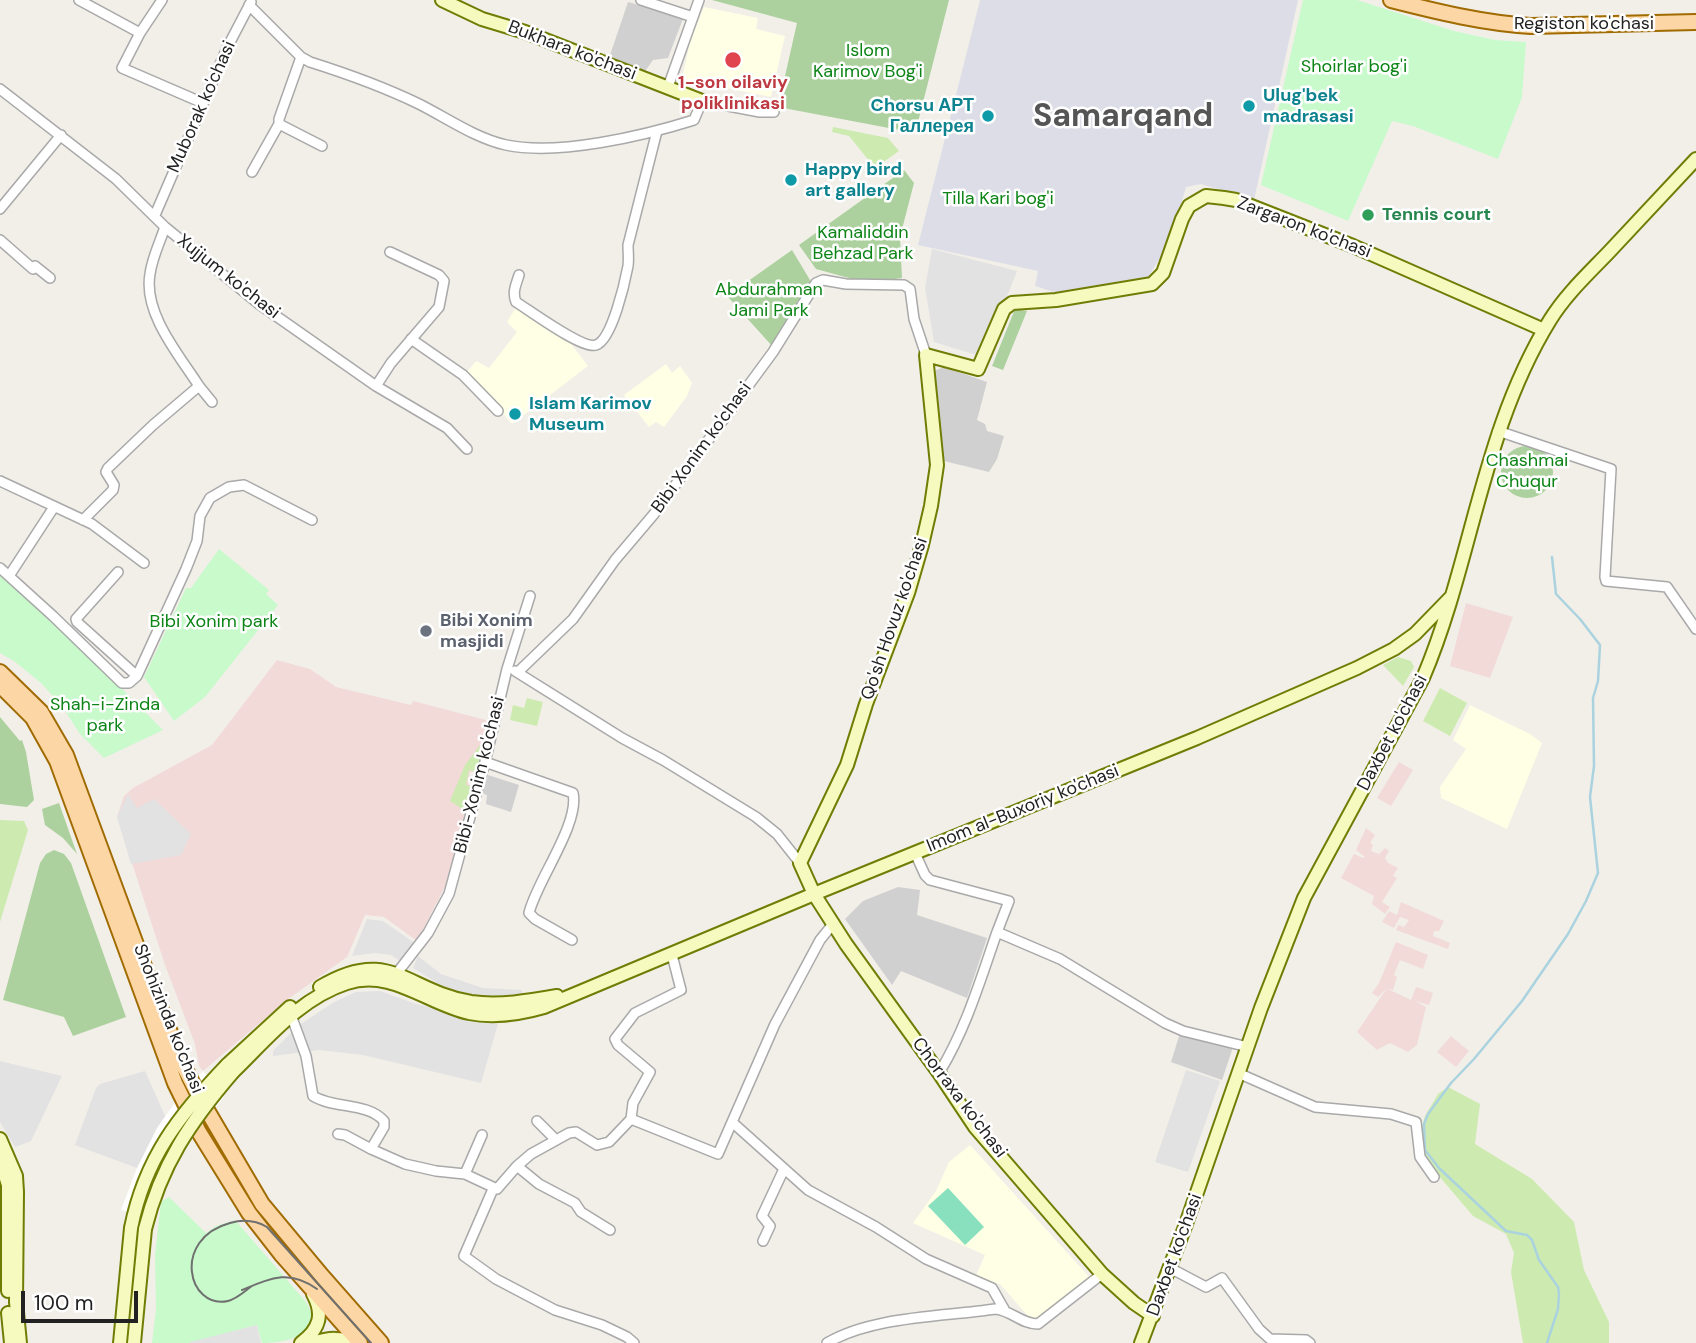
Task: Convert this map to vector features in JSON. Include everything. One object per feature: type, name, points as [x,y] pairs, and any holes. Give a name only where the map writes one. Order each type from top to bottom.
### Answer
[{"type":"main road","name":"Bukhara ko'chasi","points":[[442,0],[482,19],[525,32],[702,101]]},
{"type":"main road","name":"Registon ko'chasi","points":[[1391,0],[1451,16],[1528,26],[1696,22]]},
{"type":"main road","name":"Daxbet ko'chasi","points":[[1141,1343],[1304,898],[1423,678],[1452,596],[1498,431],[1519,379],[1544,330],[1567,297],[1696,159]]},
{"type":"main road","name":"Zargaron ko'chasi","points":[[926,355],[978,369],[1004,309],[1012,303],[1056,300],[1144,287],[1154,283],[1163,273],[1189,206],[1206,197],[1236,200],[1341,242],[1544,330]]},
{"type":"main road","name":"Qo'sh Hovuz ko'chasi","points":[[800,863],[847,765],[866,704],[908,593],[932,506],[937,465],[926,355]]},
{"type":"main road","name":"Imom al-Buxoriy ko'chasi","points":[[508,1009],[578,993],[1185,743],[1357,668],[1394,649],[1415,634],[1452,596]]},
{"type":"main road","name":"Shohizinda ko'chasi","points":[[0,672],[41,712],[66,755],[146,972],[183,1065],[201,1100],[262,1204],[313,1267],[381,1343]]},
{"type":"main road","name":"Shohizinda ko'chasi","points":[[0,685],[33,718],[57,761],[175,1083],[199,1132],[248,1213],[358,1343]]},
{"type":"main road","name":"Chorraxa ko'chasi","points":[[800,863],[814,894],[833,924],[975,1127],[1102,1274],[1153,1316]]},
{"type":"main road","points":[[120,1343],[131,1227],[139,1193],[166,1136],[198,1095],[230,1069],[305,995],[339,975],[369,969],[397,973],[433,990],[471,1002],[508,1009]]},
{"type":"main road","points":[[267,1032],[334,988],[370,979],[389,981],[442,1005],[471,1013],[508,1009]]},
{"type":"main road","points":[[135,1340],[145,1229],[158,1185],[180,1140],[230,1069]]},
{"type":"main road","points":[[0,1139],[16,1176],[16,1302],[20,1343]]},
{"type":"main road","points":[[0,1159],[8,1185],[8,1303],[11,1343]]},
{"type":"main road","points":[[248,1213],[262,1204]]},
{"type":"main road","points":[[301,1343],[316,1329],[320,1314],[319,1306],[306,1281]]},
{"type":"main road","points":[[317,1342],[340,1338],[358,1343]]},
{"type":"street","points":[[79,0],[140,33]]},
{"type":"street","points":[[162,0],[140,33],[122,68],[203,103]]},
{"type":"street","points":[[641,0],[693,18]]},
{"type":"street","points":[[668,87],[699,0]]},
{"type":"street","points":[[250,3],[301,57],[310,62],[373,82],[454,124],[506,145],[556,148],[630,138],[694,120],[702,101],[760,112],[774,112]]},
{"type":"street","name":"Muborak ko'chasi","points":[[155,215],[250,3]]},
{"type":"street","points":[[252,172],[279,124],[301,57]]},
{"type":"street","name":"Xujjum ko'chasi","points":[[0,89],[116,179],[165,227],[259,304],[376,386],[447,428],[467,449]]},
{"type":"street","points":[[279,124],[322,146]]},
{"type":"street","points":[[519,275],[514,289],[516,302],[566,335],[590,345],[602,341],[612,324],[629,264],[628,245],[657,131]]},
{"type":"street","points":[[0,209],[61,135]]},
{"type":"street","points":[[165,227],[149,274],[150,298],[176,354],[212,402]]},
{"type":"street","points":[[0,240],[33,269],[35,266],[50,278]]},
{"type":"street","points":[[376,386],[391,363],[439,307],[444,281],[439,275],[390,252]]},
{"type":"street","name":"Bibi Xonim ko'chasi","points":[[518,672],[573,619],[615,560],[654,514],[772,352],[816,283],[823,280],[846,284],[904,285]]},
{"type":"street","name":"Qo'sh Hovuz ko'chasi","points":[[904,285],[911,289],[914,319],[926,355]]},
{"type":"street","points":[[411,339],[463,376],[498,411]]},
{"type":"street","points":[[83,520],[113,490],[114,485],[107,476],[108,468],[199,386]]},
{"type":"street","points":[[1498,431],[1611,469],[1606,581],[1667,587],[1696,629]]},
{"type":"street","points":[[0,481],[83,520],[113,538],[145,563]]},
{"type":"street","points":[[0,568],[122,683],[129,683],[137,676],[186,569],[197,541],[200,516],[211,498],[229,487],[244,485],[312,520]]},
{"type":"street","points":[[9,576],[54,507]]},
{"type":"street","points":[[118,572],[76,619],[137,676]]},
{"type":"street","name":"Bibi-Xonim ko'chasi","points":[[397,973],[440,914],[449,894],[507,669],[530,596]]},
{"type":"street","points":[[507,669],[518,672],[622,738],[673,765],[756,817],[777,834],[800,863]]},
{"type":"street","points":[[485,762],[573,793],[575,797],[561,844],[529,913],[572,940]]},
{"type":"street","points":[[915,853],[930,880],[1009,901],[965,1024],[939,1073]]},
{"type":"street","points":[[631,1119],[716,1154],[775,1024],[820,940],[833,924]]},
{"type":"street","points":[[997,932],[1060,960],[1165,1023],[1183,1031],[1248,1047]]},
{"type":"street","points":[[338,1134],[405,1164],[465,1174],[493,1189],[499,1188],[531,1154],[572,1131],[597,1145],[610,1142],[631,1119],[634,1102],[650,1072],[618,1045],[615,1039],[635,1013],[681,989],[672,955]]},
{"type":"street","points":[[291,1015],[306,1056],[313,1096],[380,1116],[384,1121],[384,1127],[371,1149]]},
{"type":"street","points":[[1238,1073],[1314,1107],[1391,1114],[1416,1122],[1420,1157],[1434,1177]]},
{"type":"street","points":[[537,1121],[556,1140]]},
{"type":"street","points":[[732,1122],[814,1194],[876,1227],[926,1259],[992,1288],[1004,1309],[1021,1320],[1038,1324],[1102,1274]]},
{"type":"street","points":[[465,1174],[482,1135]]},
{"type":"street","points":[[517,1166],[540,1184],[575,1203],[581,1212],[610,1230]]},
{"type":"street","points":[[763,1241],[770,1224],[762,1219],[762,1216],[784,1169]]},
{"type":"street","points":[[493,1189],[464,1256],[496,1279],[555,1310],[602,1325],[634,1343]]},
{"type":"street","points":[[1170,1268],[1206,1287],[1222,1278],[1259,1329],[1270,1339],[1306,1340],[1310,1343]]},
{"type":"street","points":[[827,1343],[844,1334],[873,1326],[1004,1309]]},
{"type":"shaded area","points":[[980,0],[1298,0],[1254,200],[1201,184],[1186,187],[1170,241],[1147,279],[1057,293],[1035,286],[1038,271],[918,245]]},
{"type":"shaded area","points":[[628,2],[647,7],[650,4],[684,16],[668,58],[653,60],[643,74],[608,61]]},
{"type":"shaded area","name":"1-son oilaviy poliklinikasi","points":[[704,7],[758,18],[756,29],[785,36],[771,97],[682,79],[690,42]]},
{"type":"shaded area","points":[[932,249],[1017,271],[983,357],[934,342],[925,288]]},
{"type":"shaded area","points":[[518,304],[568,340],[588,366],[512,424],[467,372],[476,361],[489,368],[517,332],[507,322]]},
{"type":"shaded area","points":[[666,364],[672,373],[680,366],[692,383],[687,396],[664,427],[656,422],[649,427],[624,395]]},
{"type":"shaded area","points":[[944,367],[987,382],[977,420],[985,424],[987,431],[1004,436],[997,459],[989,472],[940,460],[934,371]]},
{"type":"shaded area","points":[[1466,603],[1513,617],[1490,678],[1450,666]]},
{"type":"shaded area","points":[[277,660],[310,669],[336,687],[411,705],[413,701],[490,721],[479,772],[470,772],[468,784],[474,787],[451,875],[417,941],[384,917],[365,915],[347,957],[287,1000],[203,1071],[199,1066],[195,1044],[165,965],[117,817],[124,796],[133,788],[212,745]]},
{"type":"shaded area","points":[[1470,705],[1530,734],[1542,743],[1507,829],[1441,798],[1440,787],[1466,749],[1453,740]]},
{"type":"shaded area","points":[[1399,762],[1413,770],[1391,806],[1377,798]]},
{"type":"shaded area","points":[[488,775],[519,785],[511,812],[486,804],[487,795],[482,793]]},
{"type":"shaded area","points":[[128,794],[137,808],[154,799],[191,834],[181,855],[131,864],[117,817]]},
{"type":"shaded area","points":[[1366,828],[1375,835],[1370,843],[1373,845],[1371,851],[1379,854],[1385,848],[1389,851],[1385,858],[1388,863],[1398,868],[1393,876],[1397,878],[1382,902],[1390,907],[1385,914],[1372,904],[1374,896],[1341,878],[1354,854],[1365,857],[1356,850]]},
{"type":"shaded area","points":[[898,887],[920,890],[917,915],[987,938],[967,998],[901,971],[892,985],[845,919],[863,901]]},
{"type":"shaded area","points":[[1401,902],[1444,921],[1439,931],[1434,931],[1433,936],[1450,943],[1448,949],[1396,930],[1398,925],[1404,927],[1409,920],[1400,917],[1394,928],[1382,922],[1389,911],[1397,915]]},
{"type":"shaded area","points":[[367,919],[383,921],[416,944],[406,965],[391,955],[375,953],[352,956]]},
{"type":"shaded area","points":[[1396,942],[1428,955],[1423,969],[1400,960],[1394,975],[1397,977],[1393,990],[1388,989],[1411,1000],[1416,987],[1433,993],[1429,1005],[1415,1001],[1426,1007],[1417,1045],[1408,1052],[1390,1043],[1377,1050],[1357,1032],[1387,988],[1378,997],[1372,993]]},
{"type":"shaded area","points":[[418,956],[441,974],[483,988],[522,990],[523,1000],[487,998],[450,991],[413,968]]},
{"type":"shaded area","points":[[380,991],[416,1004],[498,1024],[481,1083],[363,1055],[319,1050],[273,1056],[273,1051],[298,1026],[334,1002],[356,992]]},
{"type":"shaded area","points":[[1181,1030],[1235,1041],[1222,1080],[1171,1062]]},
{"type":"shaded area","points":[[1451,1036],[1469,1051],[1456,1067],[1437,1052]]},
{"type":"shaded area","points":[[0,1061],[62,1076],[31,1141],[15,1147],[0,1122]]},
{"type":"shaded area","points":[[1186,1070],[1220,1081],[1188,1172],[1155,1162]]},
{"type":"shaded area","points":[[145,1071],[165,1116],[137,1168],[75,1145],[96,1088],[100,1084]]},
{"type":"shaded area","points":[[970,1145],[1091,1279],[1034,1323],[1000,1284],[975,1278],[985,1255],[913,1223],[936,1191],[949,1162]]},
{"type":"shaded area","points":[[257,1325],[261,1343],[190,1343],[190,1342]]},
{"type":"green space","name":"Islom Karimov Bog'i","points":[[712,0],[949,0],[917,126],[910,132],[778,107],[797,23]]},
{"type":"green space","name":"Shoirlar bog'i","points":[[1303,0],[1357,0],[1454,31],[1495,40],[1526,42],[1522,97],[1498,159],[1413,126],[1392,121],[1348,221],[1261,185]]},
{"type":"green space","points":[[833,127],[888,138],[899,151],[875,168],[849,136],[832,132]]},
{"type":"green space","name":"Kamaliddin Behzad Park","points":[[904,170],[914,183],[900,237],[902,278],[867,283],[816,269],[799,245]]},
{"type":"green space","name":"Abdurahman Jami Park","points":[[792,250],[813,285],[773,347],[727,296]]},
{"type":"green space","points":[[1015,309],[1027,311],[1003,370],[992,366]]},
{"type":"green space","name":"Chashmai Chuqur","points":[[1527,446],[1546,453],[1553,472],[1546,491],[1527,498],[1508,491],[1501,472],[1508,453]]},
{"type":"green space","name":"Bibi Xonim park","points":[[219,549],[269,590],[266,594],[278,605],[205,697],[174,721],[144,677],[186,588],[191,588]]},
{"type":"green space","name":"Shah-i-Zinda park","points":[[0,575],[47,614],[163,730],[104,758],[80,734],[62,706],[41,683],[0,653]]},
{"type":"green space","points":[[1398,657],[1411,661],[1414,667],[1403,686],[1383,665]]},
{"type":"green space","points":[[1440,688],[1467,703],[1450,736],[1423,721]]},
{"type":"green space","points":[[527,698],[543,702],[537,726],[510,720],[513,705],[524,708]]},
{"type":"green space","points":[[0,717],[20,741],[22,740],[26,752],[34,800],[27,807],[0,804]]},
{"type":"green space","points":[[481,744],[486,745],[479,772],[469,770],[466,785],[474,787],[467,812],[450,801],[465,765]]},
{"type":"green space","points":[[59,803],[77,854],[63,838],[45,825],[42,809]]},
{"type":"green space","points":[[0,820],[24,821],[28,830],[0,922]]},
{"type":"green space","points":[[54,850],[64,854],[71,863],[126,1017],[73,1036],[64,1017],[3,1000],[40,863],[46,854]]},
{"type":"green space","points":[[1448,1087],[1480,1104],[1475,1144],[1532,1179],[1574,1222],[1584,1270],[1609,1322],[1609,1343],[1523,1343],[1511,1272],[1514,1253],[1506,1234],[1473,1216],[1422,1156],[1419,1136],[1425,1116],[1438,1094]]},
{"type":"green space","points":[[948,1188],[984,1227],[965,1245],[928,1206]]},
{"type":"green space","points":[[169,1197],[206,1233],[216,1226],[235,1220],[306,1302],[313,1316],[306,1330],[285,1341],[269,1343],[262,1343],[257,1325],[190,1343],[152,1343],[156,1309],[155,1255],[161,1202]]},
{"type":"pier","points":[[203,1071],[224,1097],[185,1146],[168,1181],[156,1219],[121,1210],[137,1168],[157,1128],[181,1094]]},
{"type":"waterway","points":[[1547,1343],[1558,1309],[1558,1287],[1539,1260],[1532,1240],[1527,1235],[1506,1231],[1439,1168],[1425,1150],[1424,1124],[1428,1114],[1451,1083],[1522,1001],[1568,934],[1598,873],[1590,797],[1594,766],[1593,698],[1598,681],[1600,645],[1556,594],[1552,557]]},
{"type":"tram line","points":[[252,1286],[228,1301],[214,1301],[203,1295],[195,1284],[193,1257],[199,1243],[211,1231],[240,1221],[267,1227],[371,1343]]},
{"type":"tram line","points":[[242,1290],[271,1279],[289,1277],[317,1289]]},
{"type":"place","name":"1-son oilaviy poliklinikasi","points":[[733,60]]},
{"type":"place","name":"Ulug'bek mаdrаsasi","points":[[1249,106]]},
{"type":"place","name":"Chorsu АРТ Галлерея","points":[[988,116]]},
{"type":"place","name":"Happy bird art gallery","points":[[791,180]]},
{"type":"place","name":"Tennis court","points":[[1368,215]]},
{"type":"place","name":"Islam Karimov Museum","points":[[515,414]]},
{"type":"place","name":"Bibi Xonim masjidi","points":[[426,631]]},
{"type":"district","name":"Samarqand","points":[[1123,118]]},
{"type":"park label","name":"Tilla Kari bog'i","points":[[998,199]]}]
